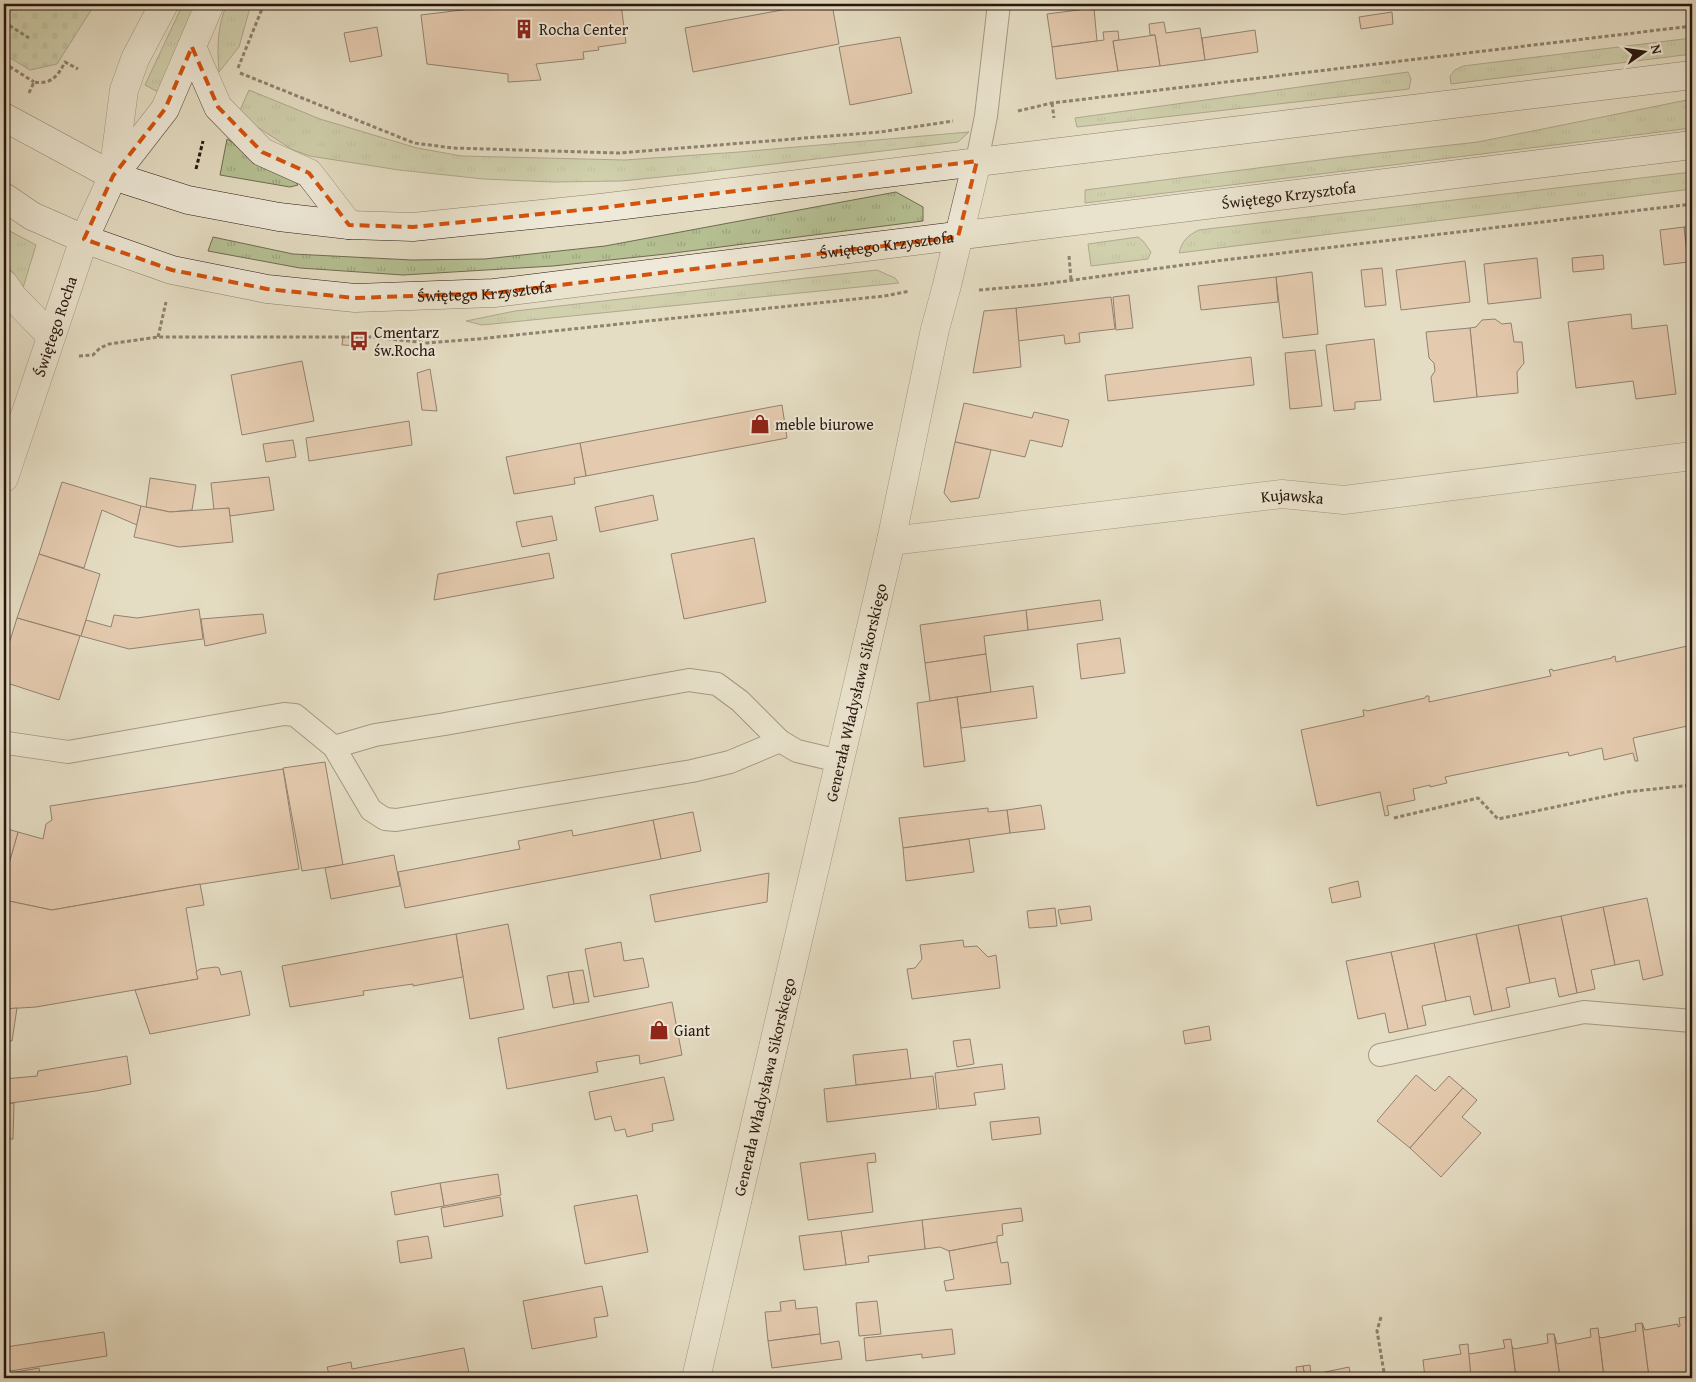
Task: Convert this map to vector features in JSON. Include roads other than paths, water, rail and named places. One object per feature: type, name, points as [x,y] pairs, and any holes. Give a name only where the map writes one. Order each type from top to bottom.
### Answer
[{"type":"main road","name":"Świętego Rocha","points":[[113,176],[124,90],[135,60],[164,4]]},
{"type":"main road","name":"Świętego Rocha","points":[[4,478],[84,239],[113,176],[165,109],[210,4]]},
{"type":"main road","points":[[192,48],[218,107],[262,152],[309,173],[349,225]]},
{"type":"main road","points":[[4,117],[113,176],[188,200],[279,217],[349,225],[414,227],[580,210],[1692,75]]},
{"type":"main road","name":"Świętego Krzysztofa","points":[[4,197],[32,216],[84,239],[172,270],[267,290],[355,298],[494,293],[958,237],[1692,144]]},
{"type":"main road","name":"Generała Władysława Sikorskiego","points":[[696,1378],[891,540],[935,329],[977,161]]},
{"type":"main road","points":[[4,284],[13,297],[51,336]]},
{"type":"main road","name":"Kujawska","points":[[891,540],[1282,494],[1344,500],[1692,456]]},
{"type":"lane","name":"Generała Władysława Sikorskiego","points":[[977,161],[986,116],[999,4]]},
{"type":"lane","points":[[334,747],[375,735],[689,680],[717,684],[740,700],[780,741],[797,751],[839,761]]},
{"type":"lane","points":[[5,740],[68,752],[284,714],[295,716],[334,747],[371,810],[386,819],[396,820],[692,771],[730,762],[780,741]]},
{"type":"lane","points":[[1380,1055],[1584,1012],[1692,1021]]},
{"type":"place","name":"Rocha Center","points":[[524,29]]},
{"type":"place","name":"Cmentarz św.Rocha","points":[[359,341]]},
{"type":"place","name":"meble biurowe","points":[[760,424]]},
{"type":"place","name":"Giant","points":[[659,1030]]}]
